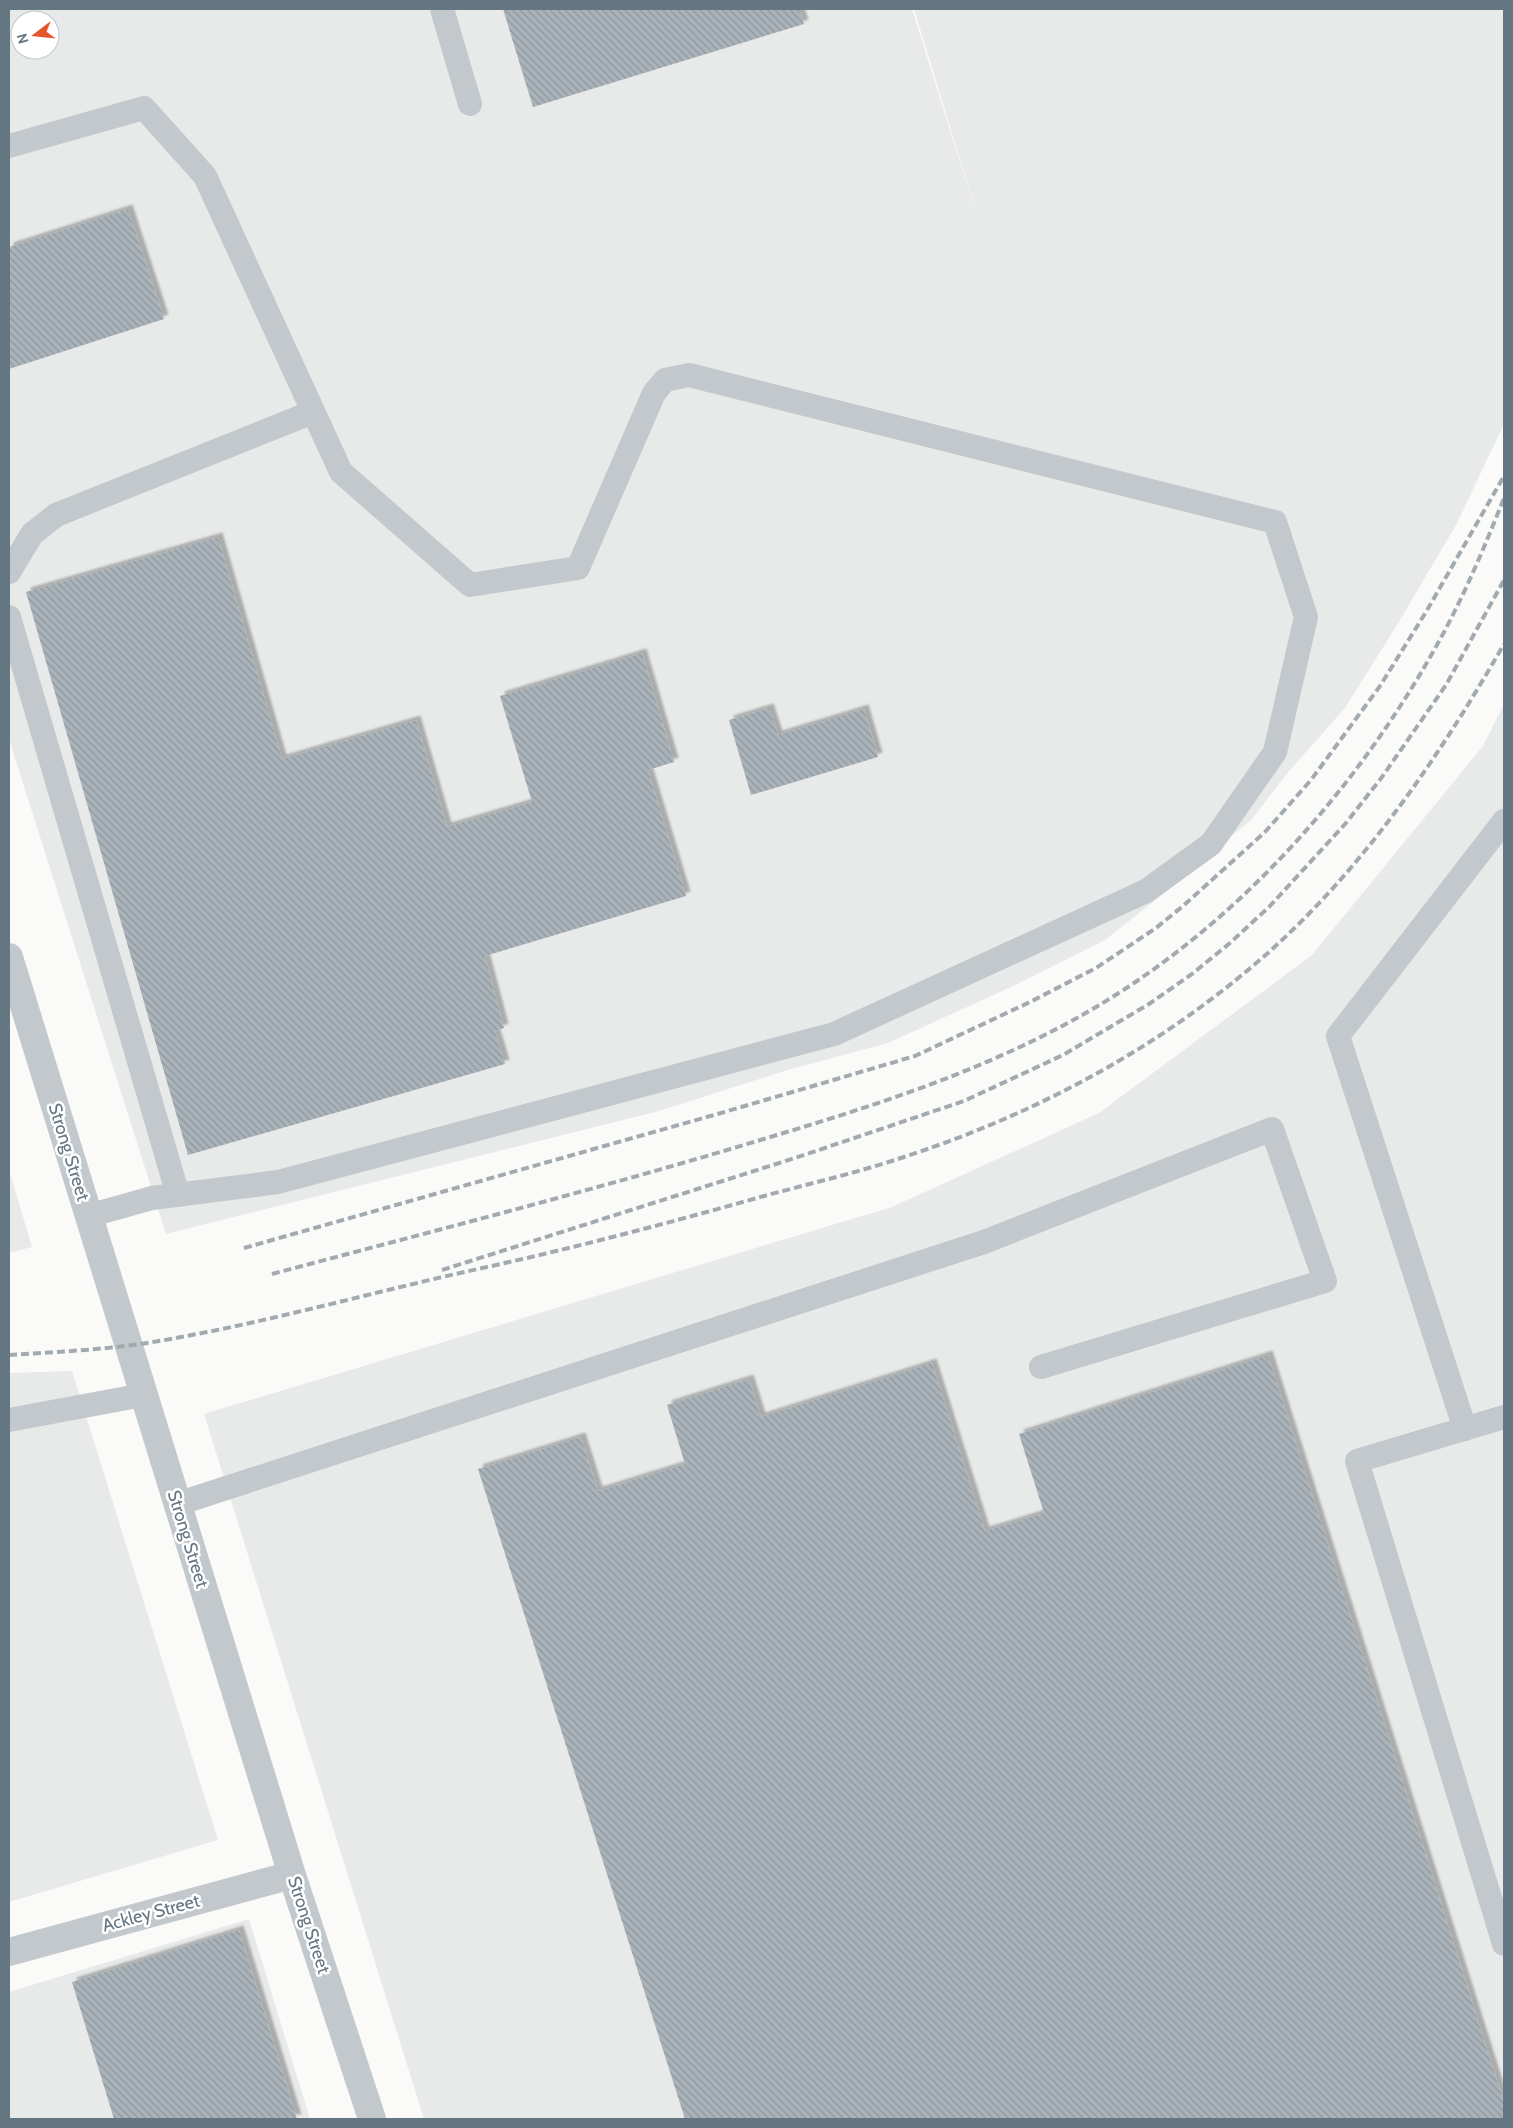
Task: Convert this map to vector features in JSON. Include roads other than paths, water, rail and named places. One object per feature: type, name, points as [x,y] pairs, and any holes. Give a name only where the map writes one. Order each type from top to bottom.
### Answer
[{"type":"street","name":"Strong Street","points":[[9,957],[292,1875],[372,2119]]},
{"type":"street","name":"Ackley Street","points":[[9,1952],[292,1875]]},
{"type":"lane","points":[[442,9],[470,104]]},
{"type":"lane","points":[[9,146],[144,108],[205,176],[341,472],[470,585],[578,568],[654,394],[665,380],[690,375],[1275,522],[1306,617],[1275,752],[1211,844],[1146,891],[834,1034],[278,1182],[152,1198],[88,1216]]},
{"type":"lane","points":[[9,572],[32,534],[56,515],[313,412]]},
{"type":"lane","points":[[9,617],[178,1195]]},
{"type":"lane","points":[[1465,1429],[1338,1036],[1504,821]]},
{"type":"lane","points":[[177,1504],[984,1242],[1272,1129],[1325,1281],[1041,1367]]},
{"type":"lane","points":[[9,1420],[143,1395]]},
{"type":"lane","points":[[1504,1417],[1357,1461],[1504,1944]]},
{"type":"railway","points":[[244,1248],[915,1056],[1030,1002],[1096,968],[1156,928],[1183,906],[1265,832],[1311,780],[1380,686],[1426,612],[1504,476]]},
{"type":"railway","points":[[272,1274],[651,1172],[817,1123],[895,1097],[1010,1052],[1084,1014],[1138,981],[1189,943],[1237,901],[1282,856],[1325,808],[1364,758],[1400,706],[1453,615],[1504,498]]},
{"type":"railway","points":[[442,1270],[795,1158],[964,1101],[1063,1055],[1149,1004],[1192,974],[1230,943],[1270,906],[1346,823],[1382,777],[1446,685],[1504,580]]},
{"type":"railway","points":[[9,1355],[112,1347],[189,1336],[586,1244],[889,1162],[955,1139],[1049,1099],[1138,1050],[1180,1022],[1221,992],[1298,925],[1365,851],[1396,812],[1425,771],[1504,644]]}]
